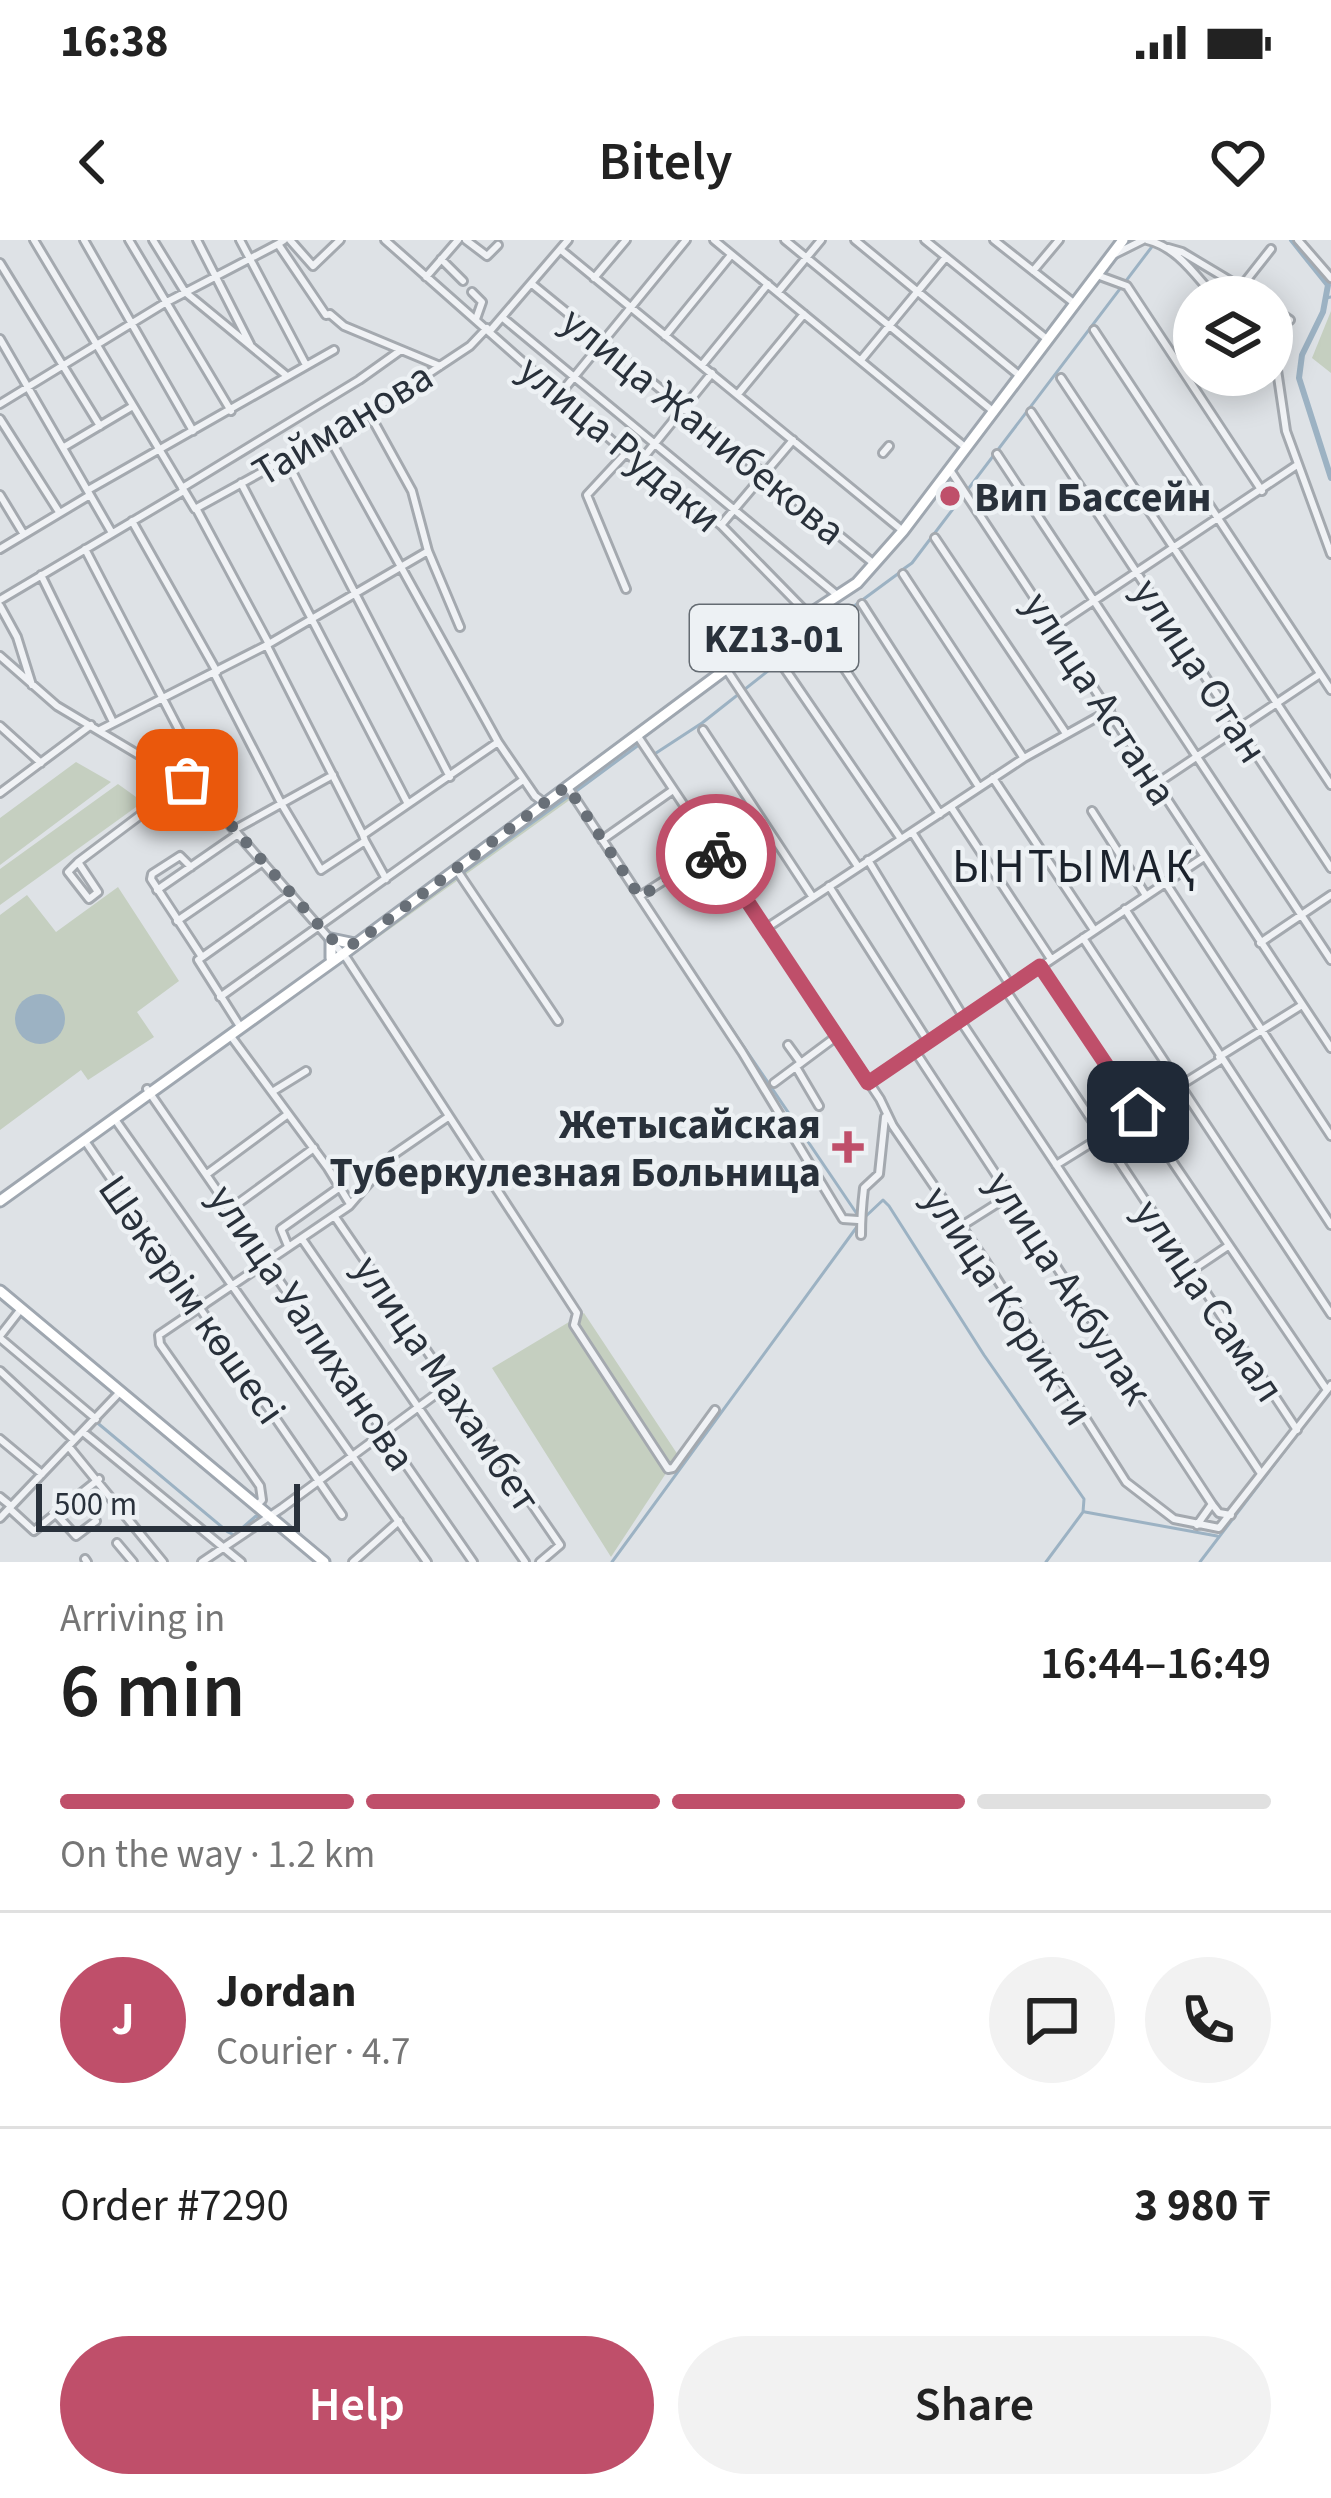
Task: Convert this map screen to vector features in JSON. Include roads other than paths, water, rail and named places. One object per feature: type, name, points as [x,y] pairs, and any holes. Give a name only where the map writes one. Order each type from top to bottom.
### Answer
[{"type":"main road","name":"KZ13-01","points":[[0,1198],[459,872],[567,786],[641,741],[726,669],[810,616],[876,565],[1124,240]]},
{"type":"main road","points":[[331,939],[355,944]]},
{"type":"main road","points":[[331,939],[337,955]]},
{"type":"main road","name":"KZ13-01","points":[[0,1198],[114,1117]]},
{"type":"main road","points":[[0,1291],[324,1562]]},
{"type":"street","points":[[34,240],[195,509],[386,879]]},
{"type":"street","points":[[84,240],[193,431]]},
{"type":"street","points":[[129,240],[231,411]]},
{"type":"street","points":[[153,240],[185,292],[287,376]]},
{"type":"street","points":[[197,240],[252,347]]},
{"type":"street","points":[[240,240],[306,365]]},
{"type":"street","points":[[284,241],[316,266],[340,240]]},
{"type":"street","name":"улица Рудаки","points":[[386,240],[626,453],[722,525],[810,616],[940,814]]},
{"type":"street","points":[[426,277],[462,240],[485,256],[498,245]]},
{"type":"street","name":"Тайманова","points":[[195,509],[329,436],[470,346],[503,318],[568,240]]},
{"type":"street","points":[[594,278],[626,240]]},
{"type":"street","points":[[560,394],[686,240]]},
{"type":"street","points":[[714,240],[965,447]]},
{"type":"street","points":[[785,240],[994,412]]},
{"type":"street","points":[[778,292],[821,240]]},
{"type":"street","points":[[855,240],[1020,376]]},
{"type":"street","points":[[926,240],[1048,340]]},
{"type":"street","points":[[994,240],[1075,304]]},
{"type":"street","points":[[1034,272],[1059,240]]},
{"type":"street","points":[[1298,240],[1331,278]]},
{"type":"street","points":[[0,404],[215,274],[284,241]]},
{"type":"street","points":[[284,241],[291,268],[326,315],[440,366]]},
{"type":"street","points":[[1112,256],[1152,241],[1221,276]]},
{"type":"street","points":[[1249,276],[1271,249]]},
{"type":"street","points":[[561,250],[903,530]]},
{"type":"street","points":[[665,336],[731,254]]},
{"type":"street","points":[[861,360],[946,257]]},
{"type":"street","points":[[291,268],[305,259]]},
{"type":"street","points":[[1187,259],[1200,276]]},
{"type":"street","points":[[441,260],[463,281]]},
{"type":"street","points":[[0,263],[100,425]]},
{"type":"street","points":[[1097,275],[1125,283],[1262,491]]},
{"type":"street","name":"улица Жанибекова","points":[[532,284],[876,565]]},
{"type":"street","points":[[702,365],[768,284]]},
{"type":"street","points":[[472,292],[482,302],[476,319]]},
{"type":"street","points":[[738,394],[804,314]]},
{"type":"street","points":[[503,318],[838,596]]},
{"type":"street","points":[[1094,330],[1331,690]]},
{"type":"street","points":[[0,339],[112,533]]},
{"type":"street","points":[[0,548],[334,350]]},
{"type":"street","points":[[32,686],[17,637],[0,603],[401,350]]},
{"type":"street","points":[[639,464],[712,374]]},
{"type":"street","points":[[1061,378],[1331,785]]},
{"type":"street","points":[[1281,396],[1298,465],[1331,554]]},
{"type":"street","points":[[64,447],[134,406]]},
{"type":"street","points":[[369,412],[412,491],[428,551],[460,627]]},
{"type":"street","name":"улица Отан","points":[[1031,412],[1331,868]]},
{"type":"street","points":[[0,419],[59,512]]},
{"type":"street","points":[[329,436],[498,742],[535,796],[547,802]]},
{"type":"street","points":[[722,525],[793,440]]},
{"type":"street","points":[[626,453],[587,494],[626,589]]},
{"type":"street","points":[[997,454],[1331,960]]},
{"type":"street","points":[[285,458],[450,776]]},
{"type":"street","points":[[1055,627],[1298,465]]},
{"type":"street","name":"улица Астана","points":[[949,469],[1331,1048]]},
{"type":"street","points":[[241,483],[409,806]]},
{"type":"street","points":[[0,495],[23,534]]},
{"type":"street","points":[[132,521],[320,869],[498,742]]},
{"type":"street","points":[[935,538],[1065,732]]},
{"type":"street","points":[[85,549],[204,778]]},
{"type":"street","points":[[0,793],[96,728],[268,645],[428,551]]},
{"type":"street","points":[[903,574],[1024,758]]},
{"type":"street","points":[[41,575],[113,722]]},
{"type":"street","points":[[862,604],[979,787]]},
{"type":"street","points":[[2,662],[96,728],[187,780],[331,939]]},
{"type":"street","points":[[726,669],[856,865]]},
{"type":"street","points":[[785,669],[901,839]]},
{"type":"street","points":[[1157,783],[1320,674]]},
{"type":"street","points":[[765,929],[1024,758],[1110,710]]},
{"type":"street","points":[[0,726],[41,763]]},
{"type":"street","points":[[703,730],[812,896]]},
{"type":"street","name":"улица Корикти","points":[[641,741],[1126,1482],[1174,1519],[1219,1528],[1231,1515]]},
{"type":"street","points":[[157,890],[236,832],[333,775]]},
{"type":"street","points":[[994,778],[1094,930]]},
{"type":"street","points":[[78,862],[98,892],[89,899],[68,872],[78,862],[187,780]]},
{"type":"street","points":[[220,997],[523,780]]},
{"type":"street","points":[[567,786],[740,1048],[843,1219],[859,1222]]},
{"type":"street","points":[[603,839],[673,790]]},
{"type":"street","points":[[951,807],[1051,959]]},
{"type":"street","points":[[1092,811],[1146,895]]},
{"type":"street","name":"улица Самал","points":[[912,832],[1101,1137],[1298,1430]]},
{"type":"street","points":[[640,897],[712,849]]},
{"type":"street","points":[[191,867],[182,855],[152,875],[240,1026]]},
{"type":"street","points":[[868,1083],[1204,857]]},
{"type":"street","points":[[868,860],[962,1019],[1261,1473]]},
{"type":"street","points":[[177,921],[263,862]]},
{"type":"street","points":[[459,872],[557,1021]]},
{"type":"street","points":[[1165,882],[1331,1136]]},
{"type":"street","points":[[830,886],[928,1041]]},
{"type":"street","points":[[200,959],[291,894]]},
{"type":"street","points":[[1260,943],[1331,895]]},
{"type":"street","points":[[1125,909],[1331,1225]]},
{"type":"street","points":[[1083,938],[1331,1314]]},
{"type":"street","points":[[337,955],[578,1313],[574,1326],[668,1469],[715,1410]]},
{"type":"street","points":[[1040,966],[1329,1387],[1231,1515]]},
{"type":"street","points":[[1138,1112],[1302,1004]]},
{"type":"street","name":"улица Махамбет","points":[[230,1034],[350,1204]]},
{"type":"street","points":[[774,1083],[837,1036]]},
{"type":"street","points":[[788,1045],[819,1106]]},
{"type":"street","name":"улица Акбулак","points":[[915,1051],[1212,1504],[1219,1513],[1231,1515]]},
{"type":"street","points":[[272,1092],[306,1070]]},
{"type":"street","name":"улица Уалиханова","points":[[149,1091],[473,1562]]},
{"type":"street","points":[[207,1174],[288,1114]]},
{"type":"street","points":[[861,1235],[864,1188],[879,1174],[886,1114]]},
{"type":"street","points":[[258,1504],[260,1486],[158,1340],[159,1335],[350,1204],[393,1155],[449,1116]]},
{"type":"street","points":[[114,1117],[427,1562]]},
{"type":"street","points":[[1056,1165],[1101,1137]]},
{"type":"street","name":"Шәкәрім көшесі","points":[[85,1141],[342,1516]]},
{"type":"street","points":[[229,1210],[314,1148]]},
{"type":"street","points":[[289,1248],[280,1229],[340,1186]]},
{"type":"street","points":[[960,1227],[1010,1196]]},
{"type":"street","name":"улица Махамбет","points":[[334,1216],[560,1549],[540,1562]]},
{"type":"street","points":[[302,1239],[525,1562]]},
{"type":"street","points":[[1190,1271],[1228,1246]]},
{"type":"street","points":[[21,1310],[0,1337],[96,1419]]},
{"type":"street","points":[[0,1371],[72,1443],[163,1562]]},
{"type":"street","points":[[204,1562],[448,1385]]},
{"type":"street","points":[[0,1518],[120,1392]]},
{"type":"street","points":[[83,1432],[242,1562]]},
{"type":"street","points":[[0,1439],[42,1474]]},
{"type":"street","points":[[0,1498],[32,1531],[99,1479]]},
{"type":"street","points":[[1197,1525],[1212,1504]]},
{"type":"street","points":[[57,1515],[76,1536],[96,1521]]},
{"type":"street","points":[[353,1562],[399,1521]]},
{"type":"street","points":[[117,1543],[133,1562]]},
{"type":"water","points":[[40,994],[58,1001],[65,1019],[58,1037],[40,1044],[22,1037],[15,1019],[22,1001]]},
{"type":"waterway","points":[[902,570],[912,563],[1157,240]]},
{"type":"waterway","points":[[1292,240],[1328,285],[1323,312],[1302,355],[1299,378],[1331,478]]},
{"type":"waterway","points":[[1326,298],[1331,297]]},
{"type":"waterway","points":[[823,629],[899,573]]},
{"type":"waterway","points":[[653,755],[702,723],[816,633]]},
{"type":"waterway","points":[[575,792],[640,744]]},
{"type":"waterway","points":[[356,950],[569,796]]},
{"type":"waterway","points":[[687,963],[857,1214]]},
{"type":"waterway","points":[[865,1217],[883,1200],[889,1206],[1084,1499],[1083,1512],[1046,1562]]},
{"type":"waterway","points":[[612,1562],[859,1224]]},
{"type":"waterway","points":[[1200,1562],[1331,1390]]},
{"type":"waterway","points":[[94,1420],[228,1532],[234,1535],[256,1516],[317,1562]]},
{"type":"waterway","points":[[1085,1512],[1217,1536]]},
{"type":"place","name":"Вип Бассейн","points":[[950,496]]},
{"type":"place","name":"Жетысайская Туберкулезная Больница","points":[[848,1147]]},
{"type":"district","name":"ЫНТЫМАҚ","points":[[1075,865]]}]
